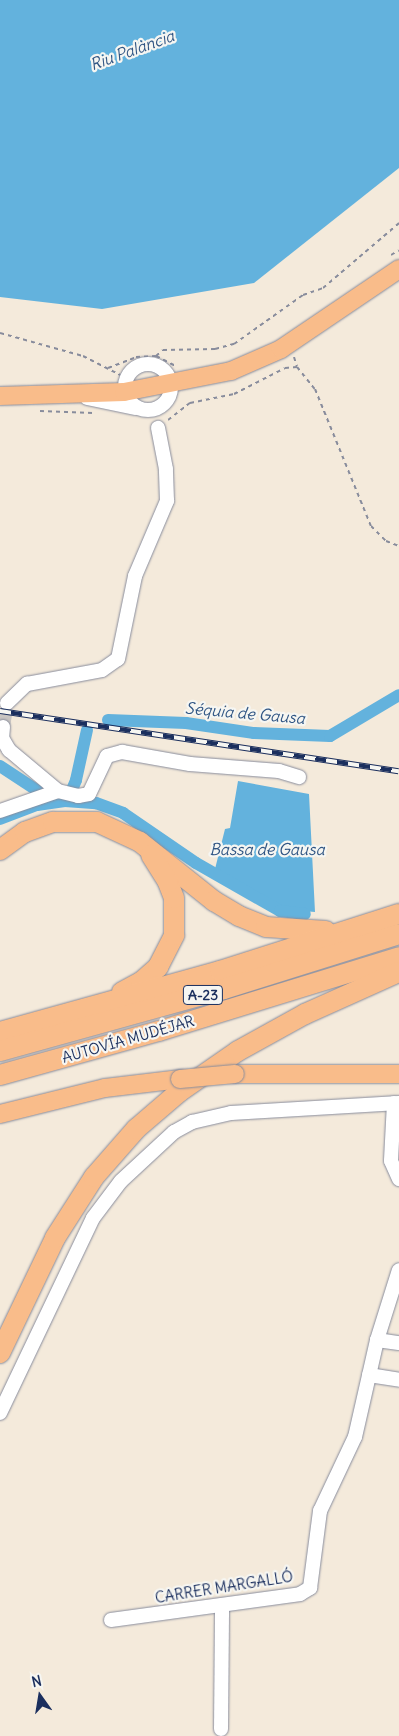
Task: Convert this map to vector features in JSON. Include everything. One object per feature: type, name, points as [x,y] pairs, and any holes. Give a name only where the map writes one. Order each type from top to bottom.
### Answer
[{"type":"highway","points":[[0,850],[25,832],[53,822],[75,820],[104,824],[140,842],[214,901],[239,916],[280,929],[348,930]]},
{"type":"highway","points":[[2,1041],[120,992],[141,982],[158,967],[174,935],[174,898],[157,863],[140,842]]},
{"type":"highway","points":[[2,1041],[399,914]]},
{"type":"highway","name":"AUTOVÍA MUDÉJAR","points":[[2,1041],[224,989],[399,934]]},
{"type":"highway","name":"AUTOVÍA MUDÉJAR","points":[[4,1074],[159,1031],[399,957]]},
{"type":"highway","points":[[0,1353],[55,1238],[94,1177],[136,1129],[179,1092],[238,1051],[305,1014],[399,972]]},
{"type":"main road","points":[[0,396],[74,395],[125,385],[171,385],[232,371],[281,349],[399,269]]},
{"type":"main road","points":[[5,1112],[105,1088],[180,1079],[235,1074],[399,1074]]},
{"type":"street","points":[[7,703],[26,684],[102,670],[118,659],[136,576],[167,501],[166,469],[158,426],[159,408],[169,398],[171,385],[166,374],[157,366],[145,364],[134,368],[125,385],[139,409],[158,426]]},
{"type":"street","points":[[74,395],[139,409],[159,408]]},
{"type":"street","points":[[3,727],[2,738],[9,750],[58,791],[78,796],[89,794],[107,756],[122,752],[190,764],[279,771],[299,777]]},
{"type":"street","points":[[0,811],[58,791]]},
{"type":"street","points":[[0,1413],[93,1218],[121,1181],[174,1132],[192,1122],[231,1112],[396,1103],[391,1161],[399,1179]]},
{"type":"street","name":"CARRER MARGALLÓ","points":[[111,1620],[300,1594],[310,1588],[320,1511],[355,1437],[377,1340],[394,1304],[399,1270]]},
{"type":"street","points":[[377,1340],[399,1343]]},
{"type":"street","points":[[369,1375],[399,1380]]},
{"type":"street","points":[[221,1729],[222,1605]]},
{"type":"path","points":[[156,356],[163,350],[215,349],[234,344],[303,295],[323,288],[399,223]]},
{"type":"path","points":[[384,260],[399,250]]},
{"type":"path","points":[[0,332],[83,356],[108,368],[125,385]]},
{"type":"path","points":[[108,368],[136,357],[156,356],[183,370]]},
{"type":"path","points":[[158,426],[190,403],[234,394],[285,368],[297,366],[316,389],[371,526],[386,541],[399,546]]},
{"type":"path","points":[[32,410],[94,413]]},
{"type":"water","name":"Riu Palància","points":[[0,0],[399,0],[399,168],[254,283],[102,309],[0,297]]},
{"type":"water","name":"Bassa de Gausa","points":[[238,781],[309,794],[315,912],[279,909],[215,869],[225,829],[230,828]]},
{"type":"waterway","name":"Séquia de Gausa","points":[[108,720],[186,723],[254,733],[330,736],[399,695]]},
{"type":"waterway","name":"Séquia de Gausa","points":[[71,792],[76,780],[87,730]]},
{"type":"waterway","name":"Séquia de Gausa","points":[[0,766],[38,791]]},
{"type":"waterway","points":[[0,819],[37,805],[65,801],[96,803],[123,813],[196,863],[280,911],[305,914]]},
{"type":"tunnel","points":[[3,727],[7,703]]},
{"type":"railway","points":[[0,711],[399,771]]}]
